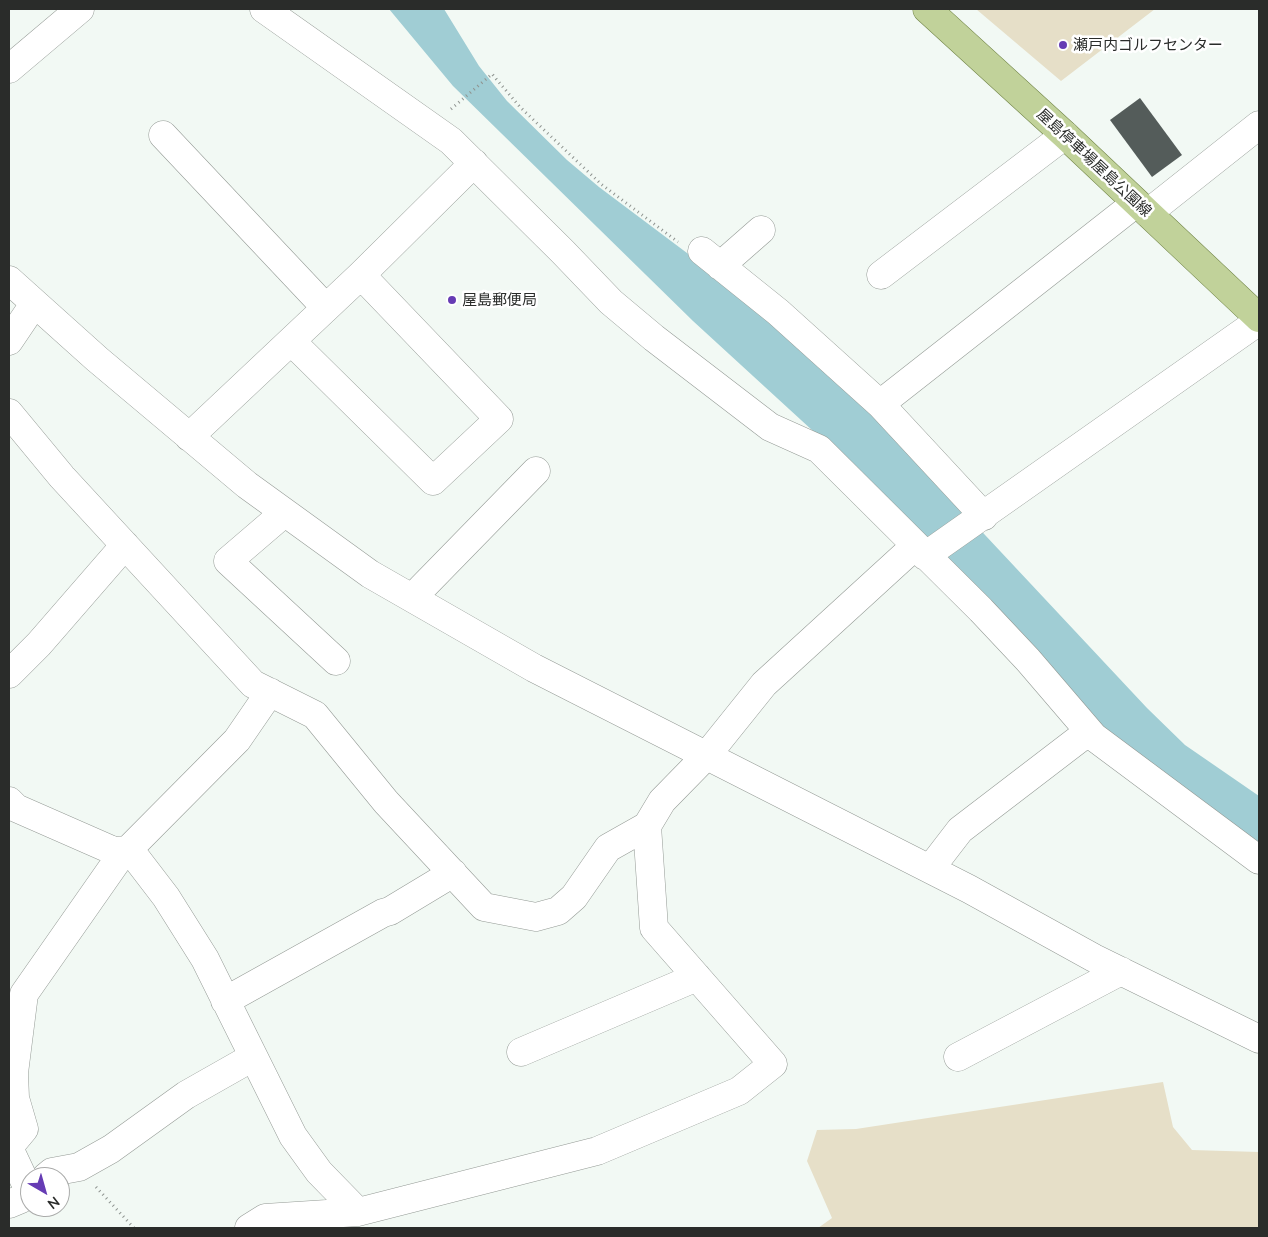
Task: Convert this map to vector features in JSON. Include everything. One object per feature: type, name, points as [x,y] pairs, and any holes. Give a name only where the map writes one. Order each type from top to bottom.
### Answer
[{"type":"main road","name":"屋島停車場屋島公園線","points":[[927,9],[1065,135],[1259,320]]},
{"type":"street","points":[[9,69],[80,9]]},
{"type":"street","points":[[264,9],[451,141],[611,302],[770,427],[820,450],[924,551],[981,610],[1028,660],[1088,732],[1259,860]]},
{"type":"street","points":[[880,404],[1142,208],[1259,125]]},
{"type":"street","points":[[163,135],[326,308]]},
{"type":"street","points":[[881,275],[1065,135]]},
{"type":"street","points":[[189,437],[361,275],[474,163]]},
{"type":"street","points":[[761,230],[711,258],[778,312],[880,404],[981,518]]},
{"type":"street","points":[[291,341],[433,482],[499,419],[361,275]]},
{"type":"street","points":[[9,280],[34,304],[247,485],[370,574],[543,673],[665,737],[707,755],[930,869],[1121,971],[1259,1039]]},
{"type":"street","points":[[9,341],[34,304]]},
{"type":"street","points":[[9,413],[62,477],[253,684],[315,715],[386,802],[484,907],[536,916],[558,911],[574,897],[608,848],[646,826],[662,801],[707,755],[764,684],[924,551],[981,518],[1259,320]]},
{"type":"street","points":[[412,598],[536,471]]},
{"type":"street","points":[[284,513],[228,561],[336,660]]},
{"type":"street","points":[[9,674],[39,644],[125,546]]},
{"type":"street","points":[[20,1171],[9,1148],[24,1130],[14,1098],[12,1072],[24,994],[117,861],[130,850],[236,740],[270,692]]},
{"type":"street","points":[[930,869],[960,830],[1088,732]]},
{"type":"street","points":[[9,801],[16,808],[114,851],[130,850]]},
{"type":"street","points":[[249,1228],[265,1218],[358,1212],[597,1151],[738,1091],[773,1064],[654,928],[646,826]]},
{"type":"street","points":[[130,850],[166,897],[205,959],[293,1136],[320,1172],[358,1212]]},
{"type":"street","points":[[225,1001],[383,913],[390,911],[453,873]]},
{"type":"street","points":[[958,1058],[1121,971]]},
{"type":"street","points":[[521,1052],[697,977]]},
{"type":"street","points":[[70,1169],[79,1167],[111,1149],[186,1095],[253,1057]]},
{"type":"path","points":[[460,101],[492,74],[520,108],[601,184],[694,254],[711,258]]},
{"type":"path","points":[[79,1167],[134,1228]]},
{"type":"shaded area","name":"瀬戸内ゴルフセンター","points":[[976,9],[1155,9],[1061,81]]},
{"type":"shaded area","points":[[1163,1082],[1173,1127],[1192,1150],[1259,1152],[1259,1228],[818,1228],[832,1218],[807,1161],[817,1130],[856,1129]]},
{"type":"water","points":[[389,9],[444,9],[479,66],[507,101],[567,160],[599,187],[699,262],[839,379],[1147,708],[1185,745],[1259,796],[1259,845],[1114,743],[837,453],[693,321],[453,86]]},
{"type":"building","points":[[1140,98],[1182,155],[1152,177],[1110,120]]},
{"type":"place","name":"瀬戸内ゴルフセンター","points":[[1063,45]]},
{"type":"place","name":"屋島郵便局","points":[[452,300]]}]
